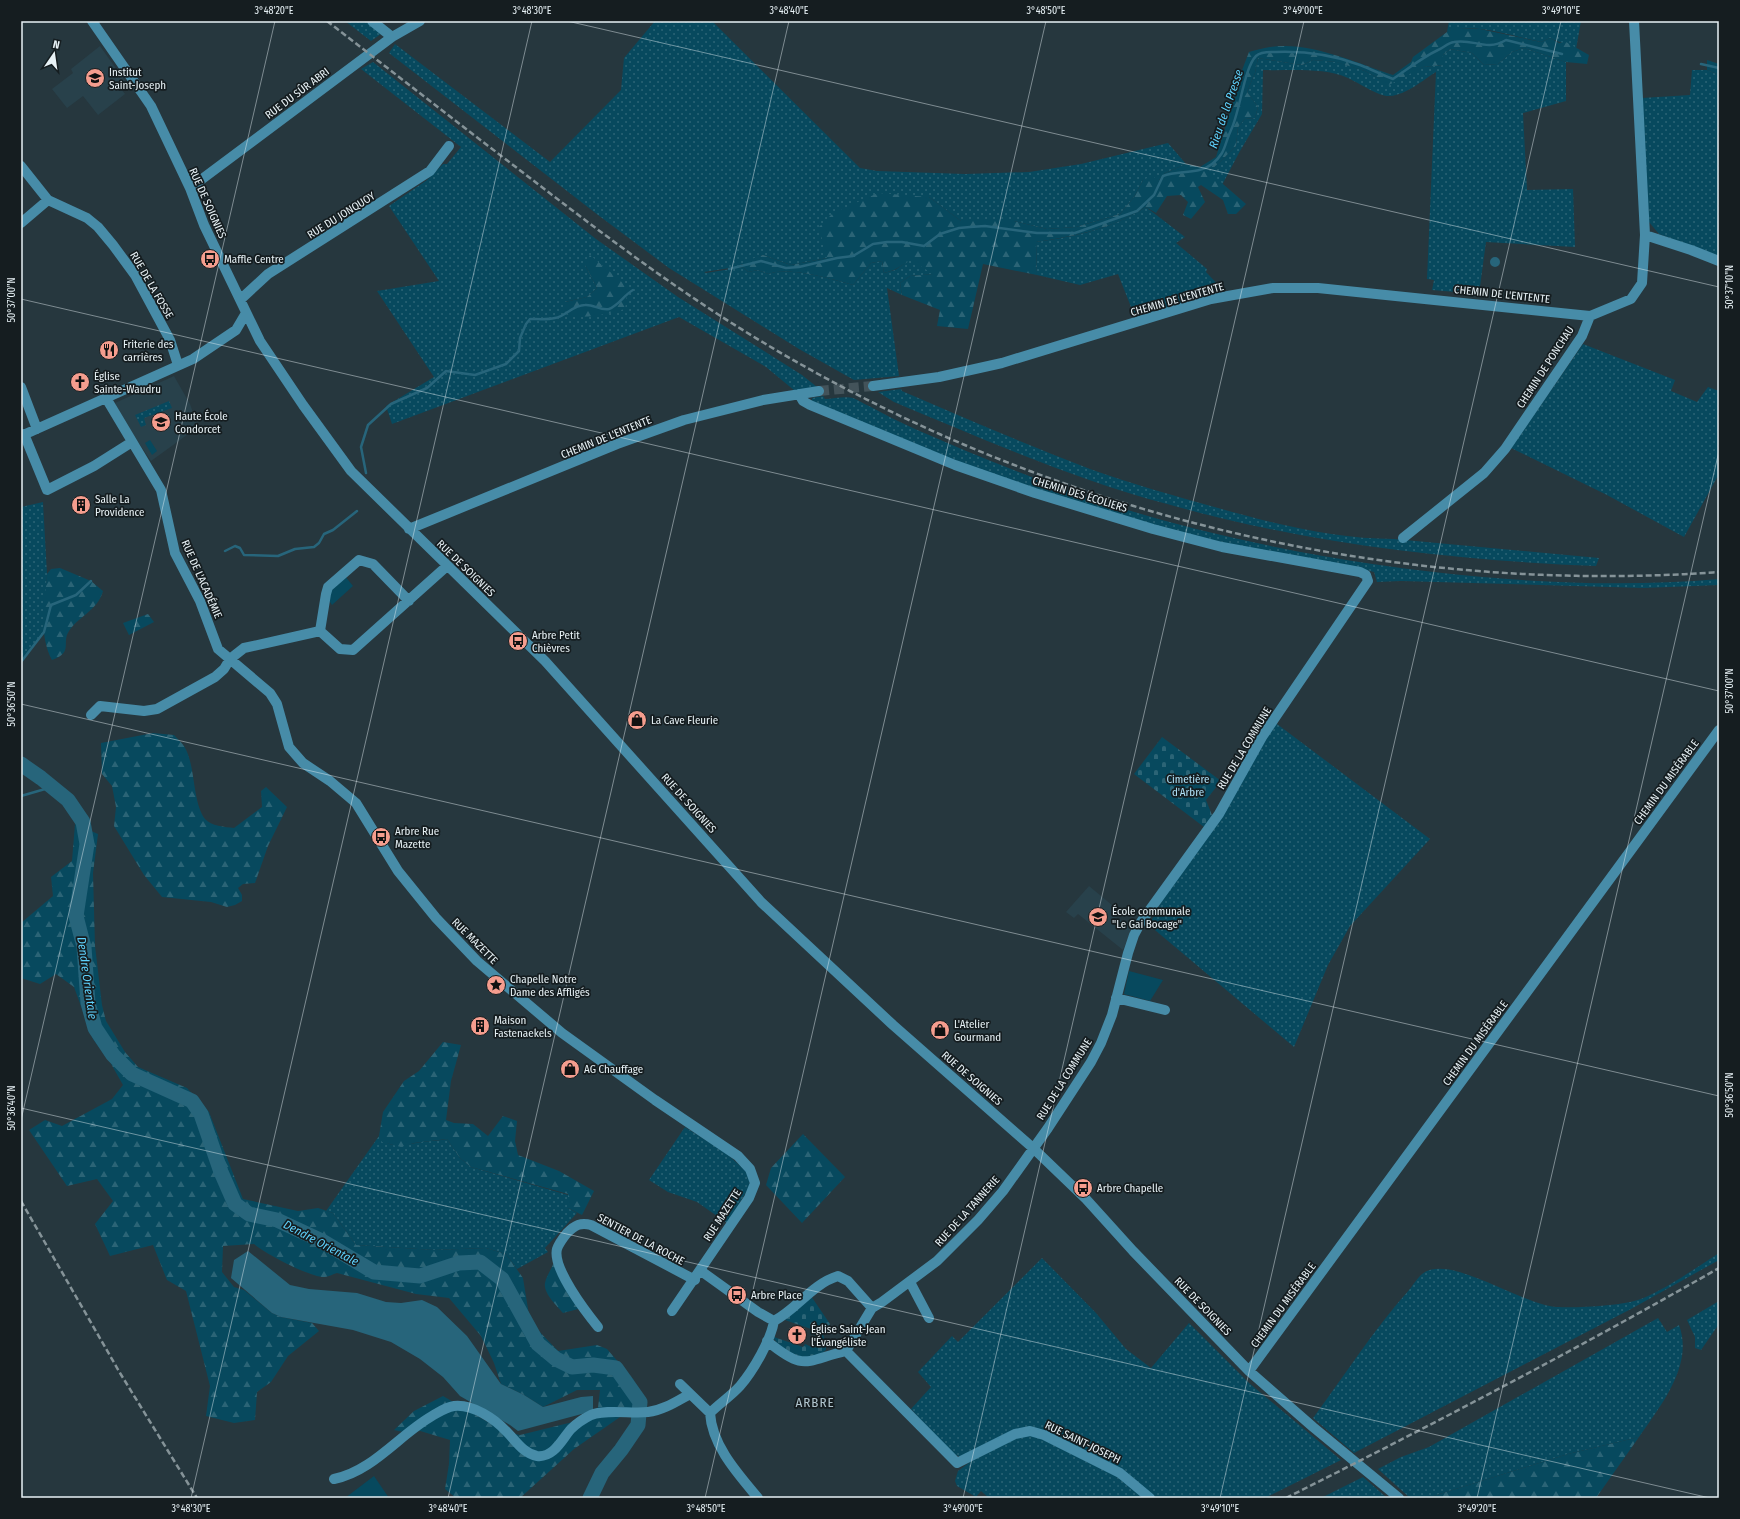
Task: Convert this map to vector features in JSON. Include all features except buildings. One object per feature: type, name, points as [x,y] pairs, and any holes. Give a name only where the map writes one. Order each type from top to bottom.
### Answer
[{"type":"street","name":"RUE DE SOIGNIES","points":[[92,21],[151,106],[190,188],[204,225],[241,299],[252,327],[303,405],[351,472],[545,661],[761,902],[893,1025],[1033,1148],[1086,1199],[1133,1251],[1249,1371],[1313,1427],[1399,1498]]},
{"type":"street","points":[[372,21],[392,37]]},
{"type":"street","name":"RUE DU SÛR ABRI","points":[[190,188],[392,37],[420,21]]},
{"type":"street","points":[[1590,316],[1631,299],[1642,283],[1645,235],[1634,21]]},
{"type":"street","name":"RUE DU JONQUOY","points":[[241,299],[268,274],[430,171],[449,146]]},
{"type":"street","name":"RUE DE LA FOSSE","points":[[21,166],[48,200],[86,218],[98,227],[113,245],[139,281],[170,340],[178,365]]},
{"type":"street","points":[[21,223],[48,200]]},
{"type":"street","points":[[1645,235],[1692,250],[1719,262]]},
{"type":"street","name":"CHEMIN DE L'ENTENTE","points":[[873,386],[939,377],[1002,363],[1211,300],[1273,288],[1318,288],[1590,316]]},
{"type":"street","points":[[132,442],[94,466],[47,490],[22,435],[204,353],[236,330],[246,313]]},
{"type":"street","name":"CHEMIN DE PONCHAU","points":[[1403,538],[1484,473],[1501,454],[1582,336],[1590,316]]},
{"type":"street","points":[[236,330],[252,327]]},
{"type":"street","points":[[21,387],[37,429]]},
{"type":"street","name":"CHEMIN DE L'ENTENTE","points":[[409,529],[617,444],[684,420],[763,400],[819,391]]},
{"type":"street","name":"CHEMIN DES ÉCOLIERS","points":[[799,394],[803,401],[810,405],[955,465],[1035,493],[1187,538],[1283,559],[1360,572],[1368,577]]},
{"type":"street","name":"RUE DE L'ACADÉMIE","points":[[106,398],[161,490],[175,553],[200,601],[218,649],[230,659]]},
{"type":"street","points":[[320,631],[328,587],[359,560],[373,564],[409,601]]},
{"type":"street","points":[[320,631],[340,649],[353,650],[447,566]]},
{"type":"street","name":"RUE DE LA COMMUNE","points":[[1033,1148],[1096,1054],[1109,1024],[1128,953],[1134,935],[1141,922],[1219,814],[1262,737],[1364,589],[1368,581],[1368,577]]},
{"type":"street","points":[[91,715],[100,706],[144,711],[157,709],[215,677],[224,669],[230,659],[244,648],[320,631]]},
{"type":"street","name":"RUE MAZETTE","points":[[230,659],[268,690],[278,704],[289,747],[304,764],[330,781],[356,804],[398,871],[452,936],[477,961],[562,1033],[659,1103],[734,1153],[750,1169],[755,1183],[749,1198],[701,1271]]},
{"type":"street","name":"CHEMIN DU MISÉRABLE","points":[[1249,1371],[1719,730]]},
{"type":"street","points":[[1116,998],[1165,1010]]},
{"type":"street","name":"RUE DE LA TANNERIE","points":[[872,1308],[937,1262],[1003,1191],[1033,1148]]},
{"type":"street","name":"SENTIER DE LA ROCHE","points":[[598,1327],[589,1316],[558,1266],[557,1249],[561,1240],[576,1226],[584,1223],[591,1225],[695,1280]]},
{"type":"street","points":[[672,1311],[701,1271],[758,1312],[774,1321]]},
{"type":"street","points":[[710,1413],[740,1386],[747,1377],[767,1341],[774,1321],[787,1313],[820,1285],[838,1276],[848,1281],[872,1308],[846,1351],[803,1363],[790,1358],[767,1341]]},
{"type":"street","points":[[910,1282],[930,1318]]},
{"type":"street","name":"RUE SAINT-JOSEPH","points":[[846,1351],[957,1463],[1014,1434],[1030,1431],[1044,1435],[1120,1473],[1150,1498]]},
{"type":"street","points":[[680,1384],[710,1413],[713,1430],[732,1467],[758,1498]]},
{"type":"street","points":[[334,1479],[346,1476],[368,1465],[415,1426],[444,1409],[455,1406],[470,1408],[485,1415],[498,1423],[518,1445],[528,1453],[537,1456],[551,1453],[571,1429],[581,1420],[593,1414],[649,1412],[665,1407],[690,1394]]},
{"type":"shaded area","name":"Institut Saint-Joseph","points":[[100,46],[127,84],[121,89],[125,94],[98,115],[83,96],[67,108],[52,89],[73,73],[71,69]]},
{"type":"shaded area","points":[[1493,257],[1497,257],[1499,258],[1499,266],[1493,267],[1490,264],[1490,260]]},
{"type":"shaded area","name":"Haute École Condorcet","points":[[174,376],[190,404],[198,427],[151,461],[122,418],[115,403]]},
{"type":"shaded area","name":"École communale \"Le Gai Bocage\"","points":[[1089,886],[1118,910],[1114,915],[1132,929],[1123,950],[1078,914],[1074,918],[1066,912]]},
{"type":"shaded area","points":[[248,1251],[290,1285],[309,1289],[357,1293],[386,1302],[401,1303],[422,1300],[437,1307],[467,1336],[501,1384],[524,1395],[543,1407],[581,1397],[593,1396],[593,1411],[518,1431],[460,1396],[443,1377],[420,1359],[391,1342],[353,1330],[281,1317],[272,1313],[231,1278],[234,1260]]},
{"type":"green space","points":[[345,21],[365,21],[381,34],[371,41]]},
{"type":"green space","points":[[655,21],[712,21],[860,168],[877,171],[965,174],[1029,172],[1081,164],[1168,143],[1186,164],[1165,173],[1159,180],[1143,180],[1134,197],[1120,214],[1076,227],[1047,229],[1014,221],[961,221],[929,197],[827,258],[791,265],[763,255],[736,267],[704,272],[706,273],[743,267],[748,272],[758,270],[768,274],[777,272],[799,272],[853,285],[871,263],[882,261],[884,273],[895,270],[911,259],[934,274],[910,276],[900,283],[902,295],[887,288],[899,376],[854,380],[799,349],[669,268],[598,215],[389,53],[395,44],[550,162],[621,90],[624,58]]},
{"type":"green space","points":[[1449,21],[1581,21],[1576,49],[1550,38],[1541,42],[1494,31],[1469,28],[1447,32]]},
{"type":"green space","points":[[1455,28],[1480,29],[1541,42],[1550,38],[1559,43],[1566,42],[1589,55],[1587,64],[1566,62],[1524,48],[1512,52],[1498,64],[1484,65],[1472,53],[1450,49],[1443,55],[1443,65],[1423,67],[1385,87],[1380,79],[1365,71],[1336,62],[1313,60],[1302,65],[1258,58],[1255,73],[1247,92],[1258,107],[1255,118],[1245,119],[1238,127],[1236,146],[1219,163],[1208,171],[1246,204],[1236,214],[1228,214],[1223,200],[1201,185],[1198,187],[1205,202],[1191,219],[1183,215],[1188,202],[1181,195],[1167,196],[1156,213],[1146,207],[1132,215],[1106,226],[1080,234],[1036,242],[1037,275],[983,264],[968,329],[937,326],[940,310],[902,295],[900,283],[910,276],[933,274],[911,260],[894,270],[884,273],[882,261],[871,263],[853,285],[799,272],[777,272],[768,274],[758,270],[748,272],[743,267],[743,262],[763,255],[791,265],[827,258],[819,227],[833,213],[878,193],[929,197],[961,221],[1014,221],[1047,229],[1076,227],[1120,214],[1134,197],[1143,180],[1152,176],[1159,180],[1165,173],[1186,164],[1200,167],[1216,157],[1239,78],[1249,52],[1270,47],[1301,47],[1333,54],[1393,75],[1411,62],[1413,57],[1447,32]]},
{"type":"green space","points":[[1524,48],[1566,62],[1566,101],[1523,113],[1527,190],[1573,189],[1575,247],[1486,242],[1479,294],[1432,290],[1434,280],[1427,279],[1436,72],[1402,93],[1385,96],[1348,78],[1328,72],[1306,70],[1263,70],[1262,114],[1222,185],[1207,171],[1219,163],[1236,146],[1238,127],[1245,119],[1255,118],[1258,107],[1247,92],[1255,73],[1258,58],[1302,65],[1313,60],[1337,62],[1365,71],[1380,79],[1408,73],[1423,67],[1443,65],[1443,55],[1450,49],[1472,53],[1484,65],[1498,64],[1512,52]]},
{"type":"green space","points":[[1707,60],[1719,64],[1719,75],[1707,70]]},
{"type":"green space","points":[[373,62],[596,239],[678,297],[802,375],[817,387],[795,391],[766,367],[679,317],[392,424],[386,406],[434,377],[377,291],[439,281],[389,206],[427,180],[443,164],[447,164],[461,147],[361,69]],"holes":[[[585,265],[625,309],[565,302],[587,297],[597,288]]]},
{"type":"green space","points":[[1692,70],[1707,70],[1719,75],[1719,256],[1659,234],[1649,222],[1642,98],[1690,95]]},
{"type":"green space","points":[[1146,207],[1185,237],[1176,243],[1207,269],[1206,272],[1223,290],[1135,317],[1118,274],[1080,285],[1037,275],[1036,242],[1080,234],[1106,226],[1133,215]]},
{"type":"green space","points":[[590,255],[628,287],[625,309],[601,315],[584,317],[568,315],[561,312],[565,302],[587,297],[597,288],[585,265]]},
{"type":"green space","points":[[1583,344],[1675,380],[1671,391],[1697,402],[1708,387],[1719,391],[1719,474],[1684,537],[1607,495],[1511,448]]},
{"type":"green space","points":[[901,389],[902,391],[1090,469],[1154,490],[1261,520],[1305,530],[1349,536],[1599,558],[1596,566],[1434,554],[1327,540],[1220,518],[1132,494],[1029,458],[894,402],[878,392]]},
{"type":"green space","points":[[823,396],[825,399],[843,397],[853,398],[903,424],[1019,472],[1083,496],[1181,525],[1281,548],[1381,565],[1483,577],[1571,583],[1660,583],[1719,579],[1719,585],[1644,588],[1401,581],[1377,582],[1374,572],[1354,567],[1278,556],[1156,527],[958,463],[812,402],[812,398]]},
{"type":"green space","points":[[169,401],[172,408],[144,418],[146,425],[141,427],[135,415]]},
{"type":"green space","points":[[150,440],[157,451],[152,455],[145,443]]},
{"type":"green space","points":[[43,502],[47,574],[44,632],[21,662],[21,507]]},
{"type":"green space","points":[[60,568],[91,581],[103,591],[101,598],[93,608],[69,631],[63,654],[52,660],[45,640],[45,596],[47,574],[51,569]]},
{"type":"green space","points":[[345,576],[353,586],[332,605],[328,599],[328,594]]},
{"type":"green space","points":[[148,614],[154,622],[129,635],[123,623]]},
{"type":"green space","points":[[1273,721],[1430,839],[1350,926],[1328,965],[1294,1047],[1149,925],[1183,862]]},
{"type":"green space","points":[[153,733],[174,735],[184,746],[191,763],[201,812],[205,819],[211,823],[218,826],[234,828],[262,807],[261,791],[266,787],[287,807],[268,846],[255,883],[243,884],[238,888],[242,895],[242,901],[235,905],[227,907],[211,902],[162,897],[144,875],[114,826],[116,807],[112,786],[102,774],[101,743]]},
{"type":"green space","name":"Cimetière d'Arbre","points":[[1162,737],[1221,781],[1206,800],[1212,815],[1204,827],[1134,774]]},
{"type":"green space","points":[[75,824],[98,834],[93,873],[95,946],[102,1005],[106,1021],[125,1052],[138,1067],[187,1088],[209,1112],[243,1199],[298,1211],[318,1208],[333,1213],[356,1245],[434,1250],[486,1248],[506,1254],[523,1278],[529,1315],[534,1326],[558,1351],[597,1345],[607,1349],[634,1380],[633,1408],[574,1449],[520,1498],[456,1498],[445,1489],[449,1464],[450,1440],[417,1430],[412,1434],[394,1430],[414,1411],[443,1396],[503,1431],[520,1435],[597,1416],[600,1390],[577,1390],[543,1407],[524,1395],[501,1384],[494,1363],[481,1336],[449,1298],[416,1294],[337,1273],[326,1277],[309,1274],[267,1253],[254,1244],[223,1246],[222,1272],[234,1287],[244,1290],[272,1313],[281,1317],[312,1323],[319,1331],[288,1356],[271,1382],[257,1392],[255,1420],[234,1423],[206,1416],[210,1386],[186,1291],[167,1280],[153,1245],[110,1256],[95,1224],[113,1201],[97,1179],[67,1186],[29,1130],[45,1120],[62,1126],[112,1099],[123,1085],[110,1062],[93,1039],[74,987],[56,974],[40,984],[21,978],[21,923],[53,896],[51,877],[72,861]]},
{"type":"green space","points":[[1129,971],[1163,980],[1150,1001],[1124,994]]},
{"type":"green space","points":[[443,1042],[461,1045],[451,1081],[446,1120],[454,1123],[473,1124],[488,1136],[503,1116],[517,1121],[515,1141],[518,1155],[559,1171],[594,1191],[582,1215],[568,1208],[568,1194],[471,1167],[460,1158],[447,1139],[414,1143],[401,1147],[382,1142],[379,1136],[383,1112],[404,1081],[419,1071]]},
{"type":"green space","points":[[685,1127],[726,1153],[748,1173],[750,1186],[727,1223],[697,1202],[668,1192],[649,1180]]},
{"type":"green space","points":[[803,1134],[845,1177],[802,1223],[766,1185],[771,1168]]},
{"type":"green space","points":[[379,1136],[387,1143],[396,1145],[447,1139],[460,1158],[471,1167],[568,1195],[568,1208],[577,1213],[545,1248],[548,1252],[517,1269],[506,1254],[486,1248],[434,1250],[356,1245],[333,1213],[326,1211]]},
{"type":"green space","points":[[1719,1253],[1719,1260],[1631,1309],[1354,1453],[1313,1418],[1384,1320],[1419,1277],[1425,1272],[1438,1269],[1453,1270],[1542,1304],[1557,1307],[1599,1306],[1633,1301],[1651,1295]]},
{"type":"green space","points":[[1042,1258],[1096,1313],[1126,1349],[1151,1368],[1189,1323],[1249,1383],[1341,1460],[1265,1498],[1155,1498],[1126,1474],[1034,1428],[964,1456],[958,1456],[951,1452],[911,1409],[931,1387],[918,1372],[952,1336],[958,1342]]},
{"type":"green space","points":[[553,1264],[556,1265],[582,1308],[563,1313],[548,1295],[545,1283]]},
{"type":"green space","points":[[811,1296],[830,1324],[823,1335],[826,1342],[826,1350],[813,1357],[798,1356],[785,1349],[774,1339],[774,1337],[803,1347],[805,1344],[814,1348],[819,1343],[820,1340],[818,1336],[810,1334],[811,1329],[785,1320]]},
{"type":"green space","points":[[1719,1301],[1719,1324],[1701,1350],[1695,1348],[1695,1337],[1687,1320]]},
{"type":"green space","points":[[1658,1318],[1667,1332],[1679,1325],[1682,1340],[1682,1355],[1679,1370],[1673,1384],[1657,1412],[1639,1437],[1568,1454],[1427,1498],[1410,1498],[1378,1469],[1401,1457],[1429,1447]]},
{"type":"green space","points":[[1020,1436],[1039,1436],[1113,1472],[1146,1498],[989,1498],[981,1491],[976,1497],[957,1486],[955,1481],[958,1471],[970,1462]]},
{"type":"green space","points":[[1639,1437],[1596,1498],[1427,1498],[1568,1454]]},
{"type":"green space","points":[[374,1476],[389,1498],[345,1498]]},
{"type":"green space","points":[[1363,1477],[1387,1498],[1321,1498]]},
{"type":"waterway","name":"Rieu de la Presse","points":[[729,269],[761,261],[786,268],[799,267],[837,258],[853,256],[873,244],[887,242],[902,242],[924,246],[940,234],[959,228],[985,226],[1037,233],[1075,233],[1137,211],[1154,195],[1163,176],[1201,170],[1217,160],[1224,148],[1234,122],[1248,70],[1258,54],[1268,52],[1297,52],[1329,56],[1360,65],[1393,79],[1426,56],[1449,43],[1454,42],[1461,41],[1492,45],[1506,40],[1562,54]]},
{"type":"waterway","name":"Rieu de la Presse","points":[[1701,64],[1719,68]]},
{"type":"waterway","name":"Rieu de la Presse","points":[[366,473],[361,447],[368,425],[391,404],[427,388],[446,371],[475,375],[506,364],[519,351],[520,338],[526,324],[530,319],[559,317],[581,305],[609,309],[616,305],[633,290]]},
{"type":"waterway","name":"Rieu de la Presse","points":[[225,551],[235,546],[240,548],[244,555],[278,556],[295,549],[314,547],[319,543],[324,534],[333,530],[357,511]]},
{"type":"waterway","name":"Rieu de la Presse","points":[[21,662],[44,632],[51,605],[76,595],[91,581]]},
{"type":"waterway","name":"Dendre Orientale","points":[[21,764],[68,800],[83,822],[87,844],[76,916],[84,947],[88,1003],[95,1028],[113,1055],[132,1074],[192,1101],[201,1114],[221,1172],[235,1204],[249,1214],[277,1220],[322,1241],[374,1272],[420,1276],[459,1263],[480,1262],[502,1279],[538,1344],[556,1359],[572,1367],[593,1365],[616,1368],[640,1402],[638,1425],[621,1450],[602,1473],[590,1498]]},
{"type":"waterway","points":[[21,796],[52,787]]},
{"type":"tunnel","points":[[819,391],[873,386]]},
{"type":"railway","points":[[327,21],[595,228],[702,304],[730,322],[842,387],[959,443],[1080,489],[1205,526],[1331,553],[1460,570],[1589,576],[1719,572]]},
{"type":"railway","points":[[21,1201],[120,1373],[197,1498]]},
{"type":"railway","points":[[1286,1498],[1504,1386],[1719,1268]]},
{"type":"place","name":"Institut Saint-Joseph","points":[[95,78]]},
{"type":"place","name":"Maffle Centre","points":[[210,259]]},
{"type":"place","name":"Friterie des carrières","points":[[109,350]]},
{"type":"place","name":"Église Sainte-Waudru","points":[[80,382]]},
{"type":"place","name":"Haute École Condorcet","points":[[161,422]]},
{"type":"place","name":"Salle La Providence","points":[[81,505]]},
{"type":"place","name":"Arbre Petit Chièvres","points":[[518,641]]},
{"type":"place","name":"La Cave Fleurie","points":[[637,720]]},
{"type":"place","name":"Arbre Rue Mazette","points":[[381,837]]},
{"type":"place","name":"École communale \"Le Gai Bocage\"","points":[[1098,917]]},
{"type":"place","name":"Chapelle Notre Dame des Affligés","points":[[496,985]]},
{"type":"place","name":"Maison Fastenaekels","points":[[480,1026]]},
{"type":"place","name":"L'Atelier Gourmand","points":[[940,1030]]},
{"type":"place","name":"AG Chauffage","points":[[570,1069]]},
{"type":"place","name":"Arbre Chapelle","points":[[1083,1188]]},
{"type":"place","name":"Arbre Place","points":[[737,1295]]},
{"type":"place","name":"Église Saint-Jean l'Évangéliste","points":[[797,1335]]},
{"type":"district","name":"ARBRE","points":[[815,1402]]}]
